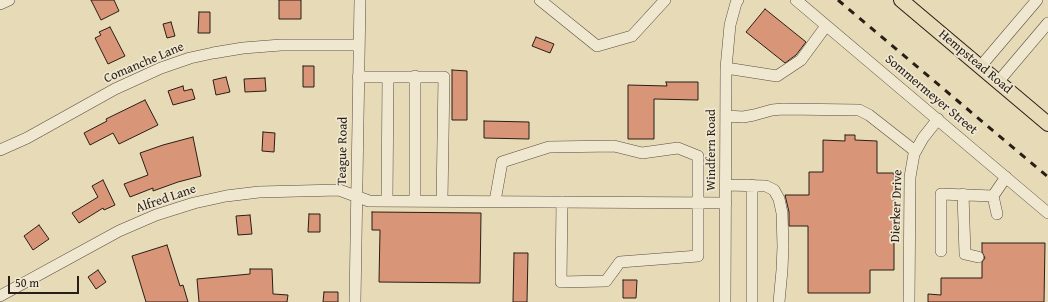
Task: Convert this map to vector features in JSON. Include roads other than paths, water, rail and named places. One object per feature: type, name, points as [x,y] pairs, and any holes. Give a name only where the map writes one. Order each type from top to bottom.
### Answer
[{"type":"main road","name":"Hempstead Road","points":[[901,0],[1048,124]]},
{"type":"street","points":[[0,4],[9,0]]},
{"type":"street","name":"Teague Road","points":[[355,302],[360,0]]},
{"type":"street","points":[[540,0],[597,46],[632,36],[665,0]]},
{"type":"street","name":"Windfern Road","points":[[725,302],[726,68],[730,25],[738,0]]},
{"type":"street","name":"Sommermeyer Street","points":[[796,0],[1048,213]]},
{"type":"street","points":[[980,66],[1037,0]]},
{"type":"street","points":[[998,82],[1048,24]]},
{"type":"street","points":[[726,68],[777,76],[801,60],[826,26]]},
{"type":"street","name":"Comanche Lane","points":[[0,150],[27,138],[115,89],[161,68],[190,58],[243,48],[281,45],[359,45]]},
{"type":"street","points":[[415,76],[415,201]]},
{"type":"street","points":[[358,77],[444,77],[442,201]]},
{"type":"street","points":[[386,201],[388,77]]},
{"type":"street","points":[[726,116],[744,117],[772,110],[783,109],[859,110],[869,115],[916,151]]},
{"type":"street","name":"Dierker Drive","points":[[909,302],[910,177],[916,151],[923,138],[938,119]]},
{"type":"street","points":[[495,202],[502,162],[549,147],[614,146],[642,153],[678,148],[698,156],[698,256],[620,262],[606,282],[561,282],[562,202]]},
{"type":"street","points":[[997,214],[993,196],[1006,177]]},
{"type":"street","points":[[726,184],[766,186],[774,190],[780,199],[783,246],[779,302]]},
{"type":"street","points":[[752,185],[752,302]]},
{"type":"street","name":"Alfred Lane","points":[[0,296],[119,231],[156,215],[194,203],[226,196],[259,192],[339,190],[369,201],[726,202]]},
{"type":"street","points":[[941,251],[941,194],[993,196]]},
{"type":"street","points":[[963,194],[965,254],[978,257]]},
{"type":"railway","points":[[838,0],[1048,177]]}]
